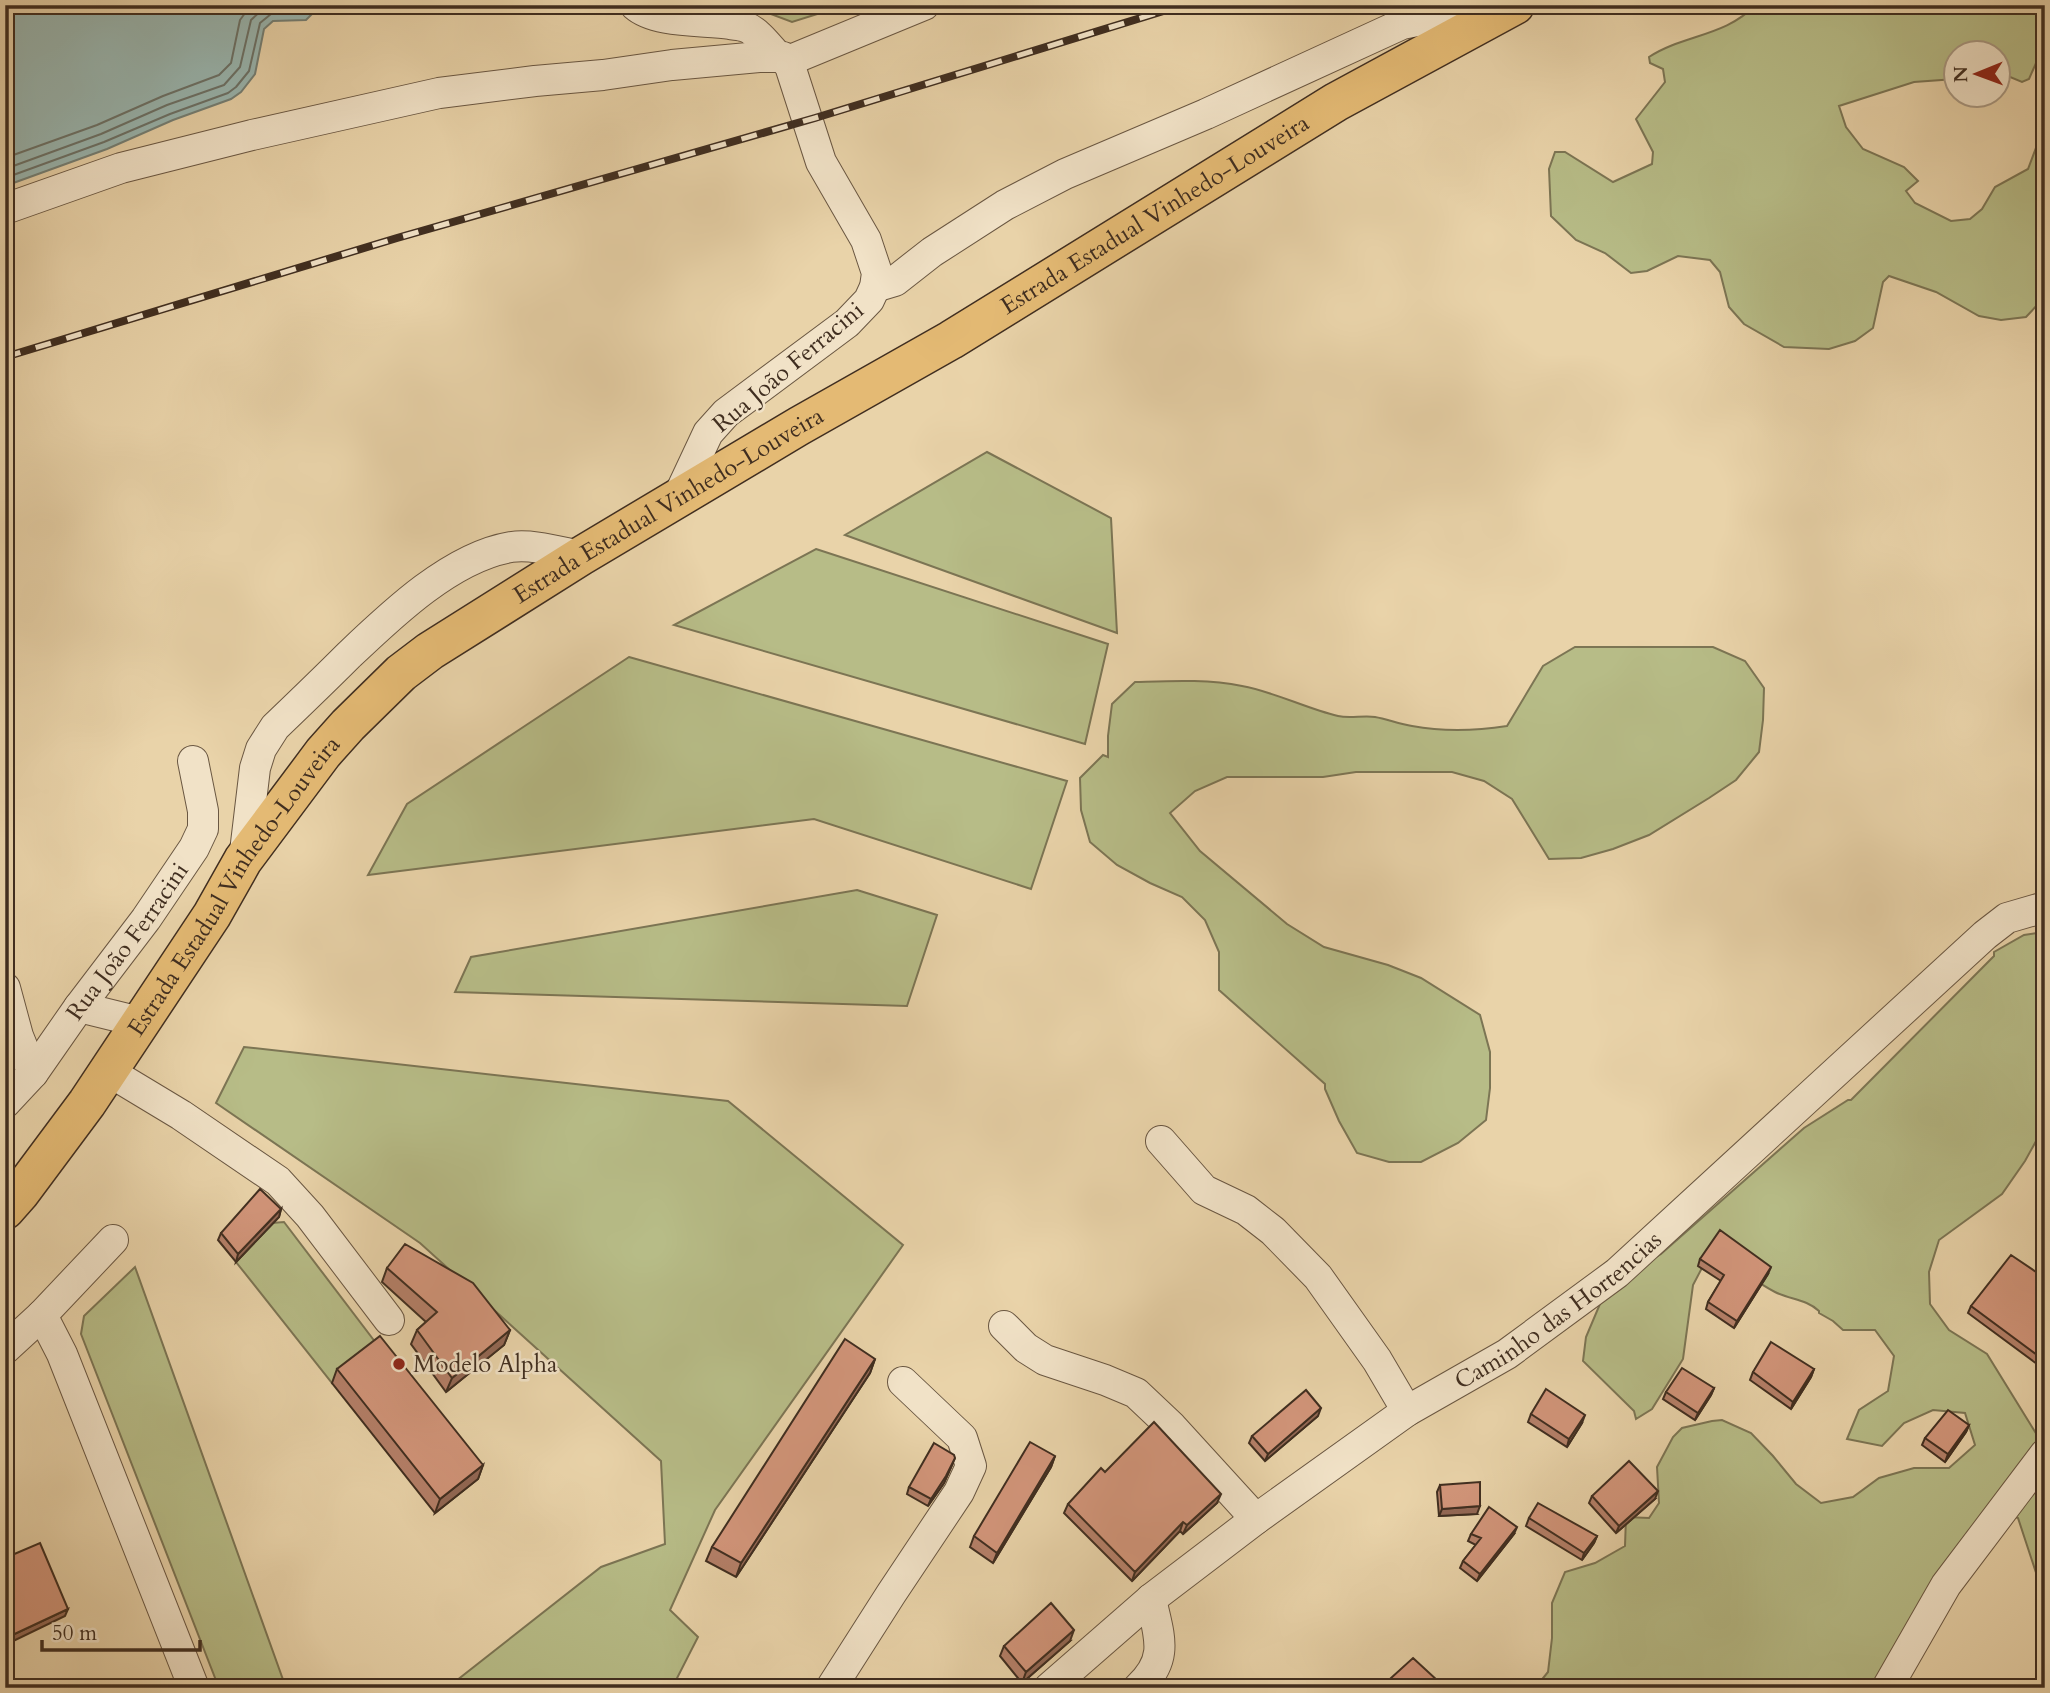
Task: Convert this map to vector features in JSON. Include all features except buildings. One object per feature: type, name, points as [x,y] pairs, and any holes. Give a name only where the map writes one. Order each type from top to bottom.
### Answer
[{"type":"main road","name":"Estrada Estadual Vinhedo-Louveira","points":[[5,1210],[65,1133],[108,1071],[212,915],[243,860],[323,753],[401,673],[430,651],[580,556],[951,341],[1336,102],[1506,10]]},
{"type":"street","points":[[635,5],[642,12],[657,17],[746,27],[783,59]]},
{"type":"street","points":[[5,209],[121,168],[439,93],[672,65],[783,59],[924,5]]},
{"type":"street","points":[[875,287],[895,281],[932,251],[1004,205],[1053,180],[1206,114],[1402,24],[1506,10]]},
{"type":"street","name":"Rua João Ferracini","points":[[678,497],[708,433],[726,413],[847,323],[869,300],[875,287],[877,274],[866,240],[821,162],[783,59]]},
{"type":"street","points":[[243,860],[255,768],[261,749],[275,727],[396,611],[458,567],[490,552],[513,547],[531,547],[580,556]]},
{"type":"street","name":"Rua João Ferracini","points":[[5,1103],[33,1073],[139,929],[194,848],[202,829],[203,811],[193,761]]},
{"type":"street","name":"Caminho das Hortencias","points":[[1049,1688],[1151,1599],[1256,1519],[1407,1411],[1507,1354],[1617,1273],[1984,934],[2007,918],[2045,907]]},
{"type":"street","points":[[5,988],[18,1036],[33,1073]]},
{"type":"street","points":[[79,1007],[140,1022]]},
{"type":"street","points":[[108,1071],[181,1115],[278,1181],[310,1216],[389,1320]]},
{"type":"street","points":[[1161,1141],[1204,1190],[1246,1210],[1318,1277],[1377,1360],[1407,1411]]},
{"type":"street","points":[[5,1349],[42,1315],[113,1240]]},
{"type":"street","points":[[42,1315],[62,1354],[194,1688]]},
{"type":"street","points":[[1004,1326],[1026,1348],[1045,1360],[1136,1393],[1256,1519]]},
{"type":"street","points":[[831,1688],[959,1492],[971,1466],[962,1438],[903,1382]]},
{"type":"street","points":[[1887,1688],[1946,1585],[2045,1454]]},
{"type":"street","points":[[1138,1688],[1153,1671],[1161,1645],[1151,1599]]},
{"type":"green space","points":[[747,5],[846,5],[792,22]]},
{"type":"green space","points":[[1755,5],[2038,5],[2042,13],[2045,11],[2045,63],[2036,63],[2029,79],[2022,82],[2011,77],[2011,38],[1941,38],[1941,80],[1914,82],[1839,106],[1846,127],[1863,149],[1904,167],[1918,181],[1906,191],[1915,203],[1951,221],[1970,219],[1982,209],[1995,187],[2028,169],[2045,124],[2045,300],[2026,317],[2001,320],[1979,316],[1936,292],[1889,276],[1883,282],[1873,328],[1855,341],[1829,349],[1784,347],[1744,324],[1729,307],[1720,272],[1710,260],[1678,256],[1647,271],[1631,273],[1605,253],[1576,240],[1551,216],[1549,169],[1555,152],[1565,152],[1613,182],[1652,164],[1653,152],[1636,119],[1665,82],[1663,69],[1650,63],[1649,57],[1718,29],[1744,15]]},
{"type":"green space","points":[[987,452],[1111,518],[1117,633],[845,535]]},
{"type":"green space","points":[[816,549],[1108,644],[1085,744],[674,625]]},
{"type":"green space","points":[[1575,647],[1713,647],[1745,661],[1764,688],[1759,752],[1736,780],[1649,835],[1581,858],[1549,859],[1512,799],[1484,781],[1452,772],[1356,772],[1323,777],[1227,777],[1195,791],[1170,813],[1200,851],[1287,924],[1324,947],[1388,965],[1421,978],[1480,1015],[1490,1052],[1490,1088],[1486,1120],[1458,1143],[1421,1162],[1389,1162],[1357,1153],[1339,1121],[1325,1084],[1219,990],[1219,952],[1205,920],[1182,897],[1117,865],[1090,842],[1081,810],[1080,778],[1103,755],[1108,757],[1112,704],[1135,682],[1216,682],[1266,692],[1343,717],[1375,717],[1436,729],[1483,729],[1507,726],[1543,666]]},
{"type":"green space","points":[[629,657],[1067,781],[1031,889],[814,819],[368,875],[407,804]]},
{"type":"green space","points":[[857,890],[937,915],[907,1006],[455,992],[471,957]]},
{"type":"green space","points":[[2045,932],[2045,1125],[2002,1194],[1939,1240],[1929,1272],[1930,1304],[1949,1330],[1987,1354],[2045,1448],[2045,1600],[2018,1518],[2009,1515],[1873,1688],[1535,1688],[1548,1672],[1552,1603],[1565,1572],[1595,1563],[1625,1546],[1626,1517],[1649,1518],[1659,1503],[1657,1467],[1673,1437],[1682,1428],[1722,1420],[1751,1433],[1796,1484],[1821,1503],[1853,1497],[1879,1478],[1914,1468],[1949,1468],[1975,1445],[1965,1413],[1933,1410],[1904,1423],[1882,1446],[1847,1439],[1859,1410],[1888,1391],[1894,1356],[1875,1330],[1843,1330],[1809,1304],[1781,1295],[1758,1282],[1713,1247],[1693,1285],[1683,1359],[1652,1409],[1636,1419],[1634,1411],[1583,1361],[1586,1337],[1608,1285],[1661,1254],[1804,1128],[1851,1100],[1994,956],[1994,952],[2024,935]]},
{"type":"green space","points":[[244,1047],[728,1101],[903,1245],[715,1510],[670,1610],[698,1637],[672,1688],[447,1688],[601,1567],[665,1544],[661,1461],[420,1243],[216,1103]]},
{"type":"green space","points":[[284,1222],[379,1347],[332,1383],[236,1262],[272,1223]]},
{"type":"green space","points":[[135,1267],[286,1688],[219,1688],[81,1334],[84,1316]]},
{"type":"water","points":[[5,5],[321,5],[306,20],[273,21],[264,29],[255,74],[241,92],[231,99],[173,120],[107,149],[5,186]]},
{"type":"railway","points":[[5,357],[397,238],[815,118],[1183,5]]},
{"type":"place","name":"Modelo Alpha","points":[[399,1364]]}]
